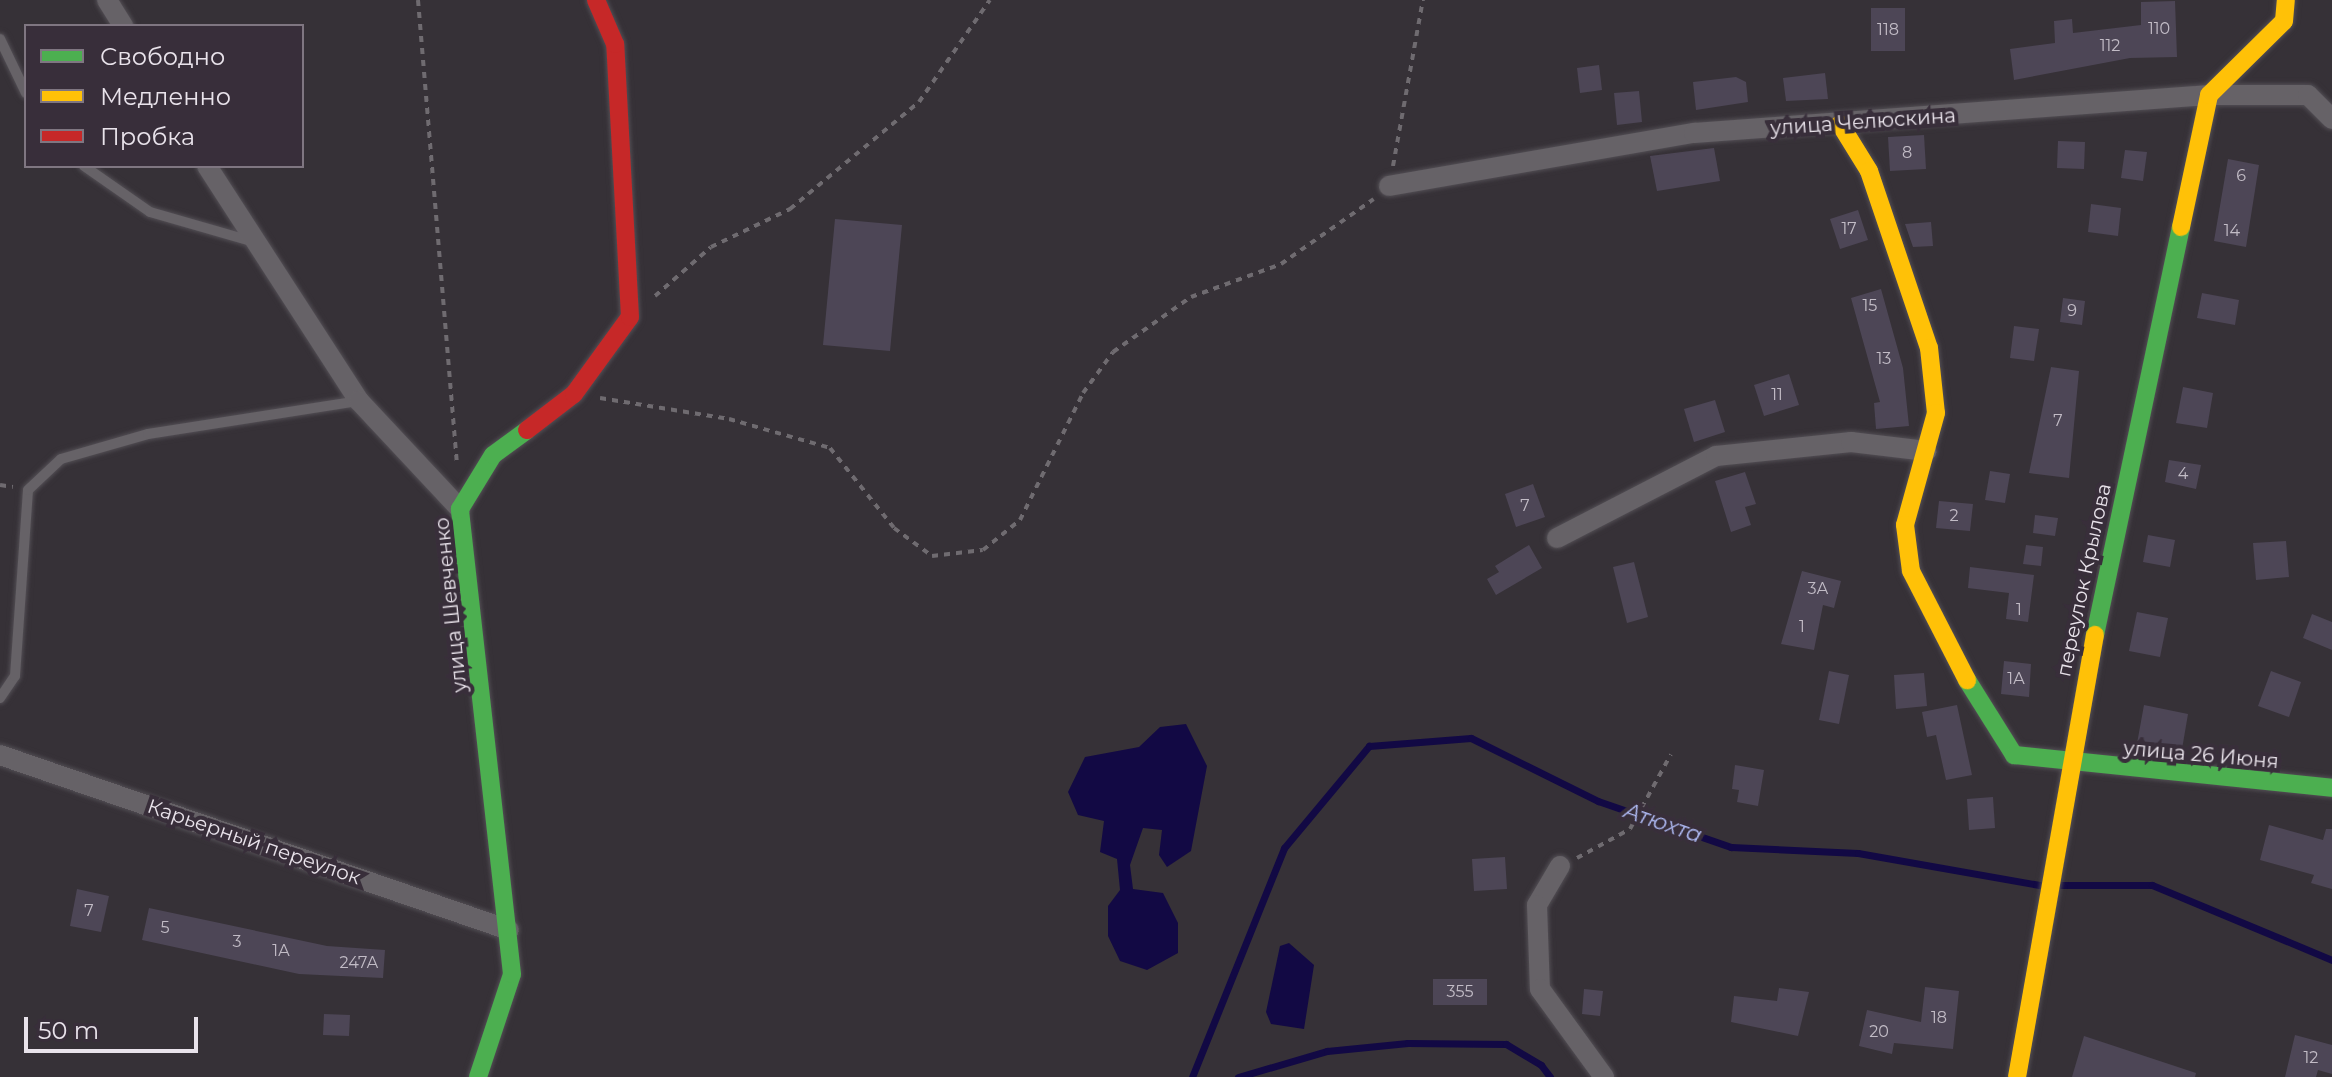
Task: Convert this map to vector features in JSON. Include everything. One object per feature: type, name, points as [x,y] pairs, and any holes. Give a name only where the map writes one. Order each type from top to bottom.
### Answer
[{"type":"street","points":[[107,0],[122,24]]},
{"type":"street","points":[[596,0],[615,44],[630,317]]},
{"type":"street","points":[[2209,95],[2284,21],[2286,0]]},
{"type":"street","name":"улица Челюскина","points":[[1389,186],[1694,133],[2209,95],[2308,95],[2332,119]]},
{"type":"street","name":"переулок Крылова","points":[[2017,1077],[2058,860],[2067,765],[2209,95]]},
{"type":"street","name":"улица 26 Июня","points":[[1840,124],[1869,171],[1929,348],[1936,413],[1905,525],[1911,571],[1983,712],[2014,755],[2067,765],[2332,788]]},
{"type":"street","points":[[208,168],[252,241],[359,401],[460,509]]},
{"type":"street","name":"улица Шевченко","points":[[478,1077],[512,974],[460,509],[493,455],[574,394],[630,317]]},
{"type":"street","points":[[1557,538],[1716,456],[1851,442],[1926,451]]},
{"type":"street","name":"Карьерный переулок","points":[[0,755],[509,930]]},
{"type":"street","points":[[1560,866],[1537,905],[1540,989],[1604,1077]]},
{"type":"lane","points":[[0,39],[24,89]]},
{"type":"lane","points":[[87,168],[150,212],[252,241]]},
{"type":"lane","points":[[0,698],[15,676],[28,490],[61,459],[148,434],[359,401]]},
{"type":"path","points":[[418,0],[460,509]]},
{"type":"path","points":[[630,317],[711,247],[790,209],[919,102],[990,0]]},
{"type":"path","points":[[574,394],[660,404],[830,448],[894,528],[932,556],[983,550],[1020,520],[1083,393],[1113,352],[1191,297],[1281,264],[1389,186],[1423,0]]},
{"type":"path","points":[[1560,866],[1630,829],[1644,798],[1671,754]]},
{"type":"shaded area","points":[[1186,724],[1207,766],[1191,851],[1167,867],[1159,855],[1162,830],[1143,828],[1130,865],[1133,889],[1163,893],[1178,923],[1178,953],[1147,970],[1120,961],[1108,936],[1108,906],[1120,890],[1117,859],[1100,852],[1104,821],[1078,815],[1068,792],[1085,757],[1139,747],[1160,727]]},
{"type":"shaded area","points":[[1289,943],[1314,965],[1304,1029],[1271,1024],[1266,1012],[1280,946]]},
{"type":"building","points":[[2175,1],[2177,57],[2130,58],[2014,80],[2010,49],[2055,43],[2054,21],[2072,19],[2073,33],[2141,25],[2141,2]]},
{"type":"building","points":[[1871,8],[1905,8],[1905,51],[1871,51]]},
{"type":"building","points":[[1599,65],[1602,90],[1580,93],[1577,68]]},
{"type":"building","points":[[1825,73],[1828,99],[1786,101],[1783,78]]},
{"type":"building","points":[[1736,77],[1746,82],[1748,102],[1696,110],[1693,82]]},
{"type":"building","points":[[1639,91],[1642,122],[1617,125],[1614,93]]},
{"type":"building","points":[[1924,135],[1926,169],[1890,171],[1888,137]]},
{"type":"building","points":[[2058,141],[2085,142],[2084,169],[2057,168]]},
{"type":"building","points":[[1714,148],[1720,181],[1657,191],[1650,156]]},
{"type":"building","points":[[2125,150],[2147,152],[2143,181],[2121,178]]},
{"type":"building","points":[[2228,159],[2259,165],[2246,247],[2214,241]]},
{"type":"building","points":[[2091,204],[2121,208],[2118,236],[2088,232]]},
{"type":"building","points":[[1858,210],[1868,240],[1840,249],[1830,219]]},
{"type":"building","points":[[835,219],[902,225],[890,351],[823,345]]},
{"type":"building","points":[[1931,222],[1933,246],[1913,247],[1905,224]]},
{"type":"building","points":[[1881,289],[1903,368],[1909,426],[1876,429],[1874,403],[1880,402],[1851,298]]},
{"type":"building","points":[[2202,293],[2239,300],[2235,325],[2197,318]]},
{"type":"building","points":[[2063,298],[2085,301],[2082,325],[2060,322]]},
{"type":"building","points":[[2014,326],[2039,329],[2034,361],[2010,358]]},
{"type":"building","points":[[2051,367],[2079,371],[2069,478],[2029,473]]},
{"type":"building","points":[[1789,374],[1799,405],[1764,416],[1754,385]]},
{"type":"building","points":[[2183,387],[2213,393],[2207,428],[2176,423]]},
{"type":"building","points":[[1715,400],[1725,432],[1694,442],[1684,409]]},
{"type":"building","points":[[2169,460],[2201,465],[2196,489],[2165,482]]},
{"type":"building","points":[[1990,471],[2010,474],[2005,503],[1985,500]]},
{"type":"building","points":[[1745,472],[1756,504],[1745,507],[1751,525],[1731,532],[1715,481]]},
{"type":"building","points":[[1533,484],[1545,517],[1516,527],[1505,494]]},
{"type":"building","points":[[1939,501],[1973,504],[1970,531],[1936,528]]},
{"type":"building","points":[[2035,515],[2058,518],[2055,536],[2033,533]]},
{"type":"building","points":[[2148,535],[2175,540],[2170,567],[2143,562]]},
{"type":"building","points":[[2286,541],[2289,577],[2256,580],[2253,543]]},
{"type":"building","points":[[1529,545],[1542,568],[1496,595],[1487,579],[1499,572],[1495,566]]},
{"type":"building","points":[[2026,545],[2043,547],[2041,566],[2023,564]]},
{"type":"building","points":[[1634,562],[1648,617],[1627,623],[1613,567]]},
{"type":"building","points":[[1970,567],[2034,575],[2028,622],[2006,619],[2009,593],[1968,588]]},
{"type":"building","points":[[1802,571],[1841,581],[1834,608],[1823,605],[1814,650],[1781,644]]},
{"type":"building","points":[[2137,612],[2168,618],[2160,657],[2129,651]]},
{"type":"building","points":[[2312,614],[2332,622],[2332,650],[2303,638]]},
{"type":"building","points":[[2004,661],[2031,664],[2029,697],[2001,694]]},
{"type":"building","points":[[1829,671],[1849,675],[1839,724],[1819,720]]},
{"type":"building","points":[[2271,671],[2301,682],[2289,717],[2258,706]]},
{"type":"building","points":[[1924,673],[1927,706],[1896,709],[1894,675]]},
{"type":"building","points":[[1957,705],[1972,775],[1946,780],[1936,735],[1927,737],[1922,712]]},
{"type":"building","points":[[2144,705],[2188,714],[2181,755],[2136,749]]},
{"type":"building","points":[[1735,765],[1764,770],[1758,806],[1737,802],[1739,790],[1732,789]]},
{"type":"building","points":[[1993,797],[1995,828],[1969,830],[1967,799]]},
{"type":"building","points":[[2269,825],[2323,840],[2326,829],[2332,829],[2332,889],[2311,883],[2314,875],[2260,860]]},
{"type":"building","points":[[1505,857],[1507,889],[1474,891],[1472,859]]},
{"type":"building","points":[[77,889],[109,896],[101,932],[70,926]]},
{"type":"building","points":[[149,908],[327,946],[385,950],[383,978],[299,974],[142,940]]},
{"type":"building","points":[[1433,979],[1487,979],[1487,1005],[1433,1005]]},
{"type":"building","points":[[1925,987],[1959,991],[1953,1049],[1894,1043],[1892,1054],[1859,1046],[1867,1010],[1921,1022]]},
{"type":"building","points":[[1779,988],[1809,992],[1798,1036],[1731,1022],[1734,996],[1777,1001]]},
{"type":"building","points":[[1584,989],[1603,991],[1600,1016],[1582,1014]]},
{"type":"building","points":[[324,1014],[350,1015],[349,1036],[323,1035]]},
{"type":"building","points":[[2295,1035],[2332,1045],[2332,1074],[2318,1070],[2316,1077],[2285,1077]]},
{"type":"building","points":[[2084,1036],[2196,1073],[2195,1077],[2072,1077]]},
{"type":"waterway","name":"Атюхта","points":[[1192,1077],[1284,848],[1369,746],[1471,738],[1598,801],[1731,847],[1858,853],[2045,886]]},
{"type":"waterway","name":"Атюхта","points":[[2061,885],[2152,885],[2332,960]]},
{"type":"waterway","points":[[1238,1077],[1327,1051],[1408,1043],[1506,1044],[1541,1065],[1550,1077]]},
{"type":"traffic: fast","points":[[2095,635],[2181,227]]},
{"type":"traffic: fast","points":[[478,1077],[512,974],[460,509],[493,455],[527,430]]},
{"type":"traffic: fast","points":[[1967,680],[2014,755],[2332,788]]},
{"type":"traffic: slow","points":[[2181,227],[2209,95],[2284,21],[2286,0]]},
{"type":"traffic: slow","points":[[1840,124],[1869,171],[1929,348],[1936,413],[1905,525],[1911,571],[1967,680]]},
{"type":"traffic: slow","points":[[2017,1077],[2095,635]]},
{"type":"traffic: jam","points":[[527,430],[574,394],[630,317],[615,44],[596,0]]}]
